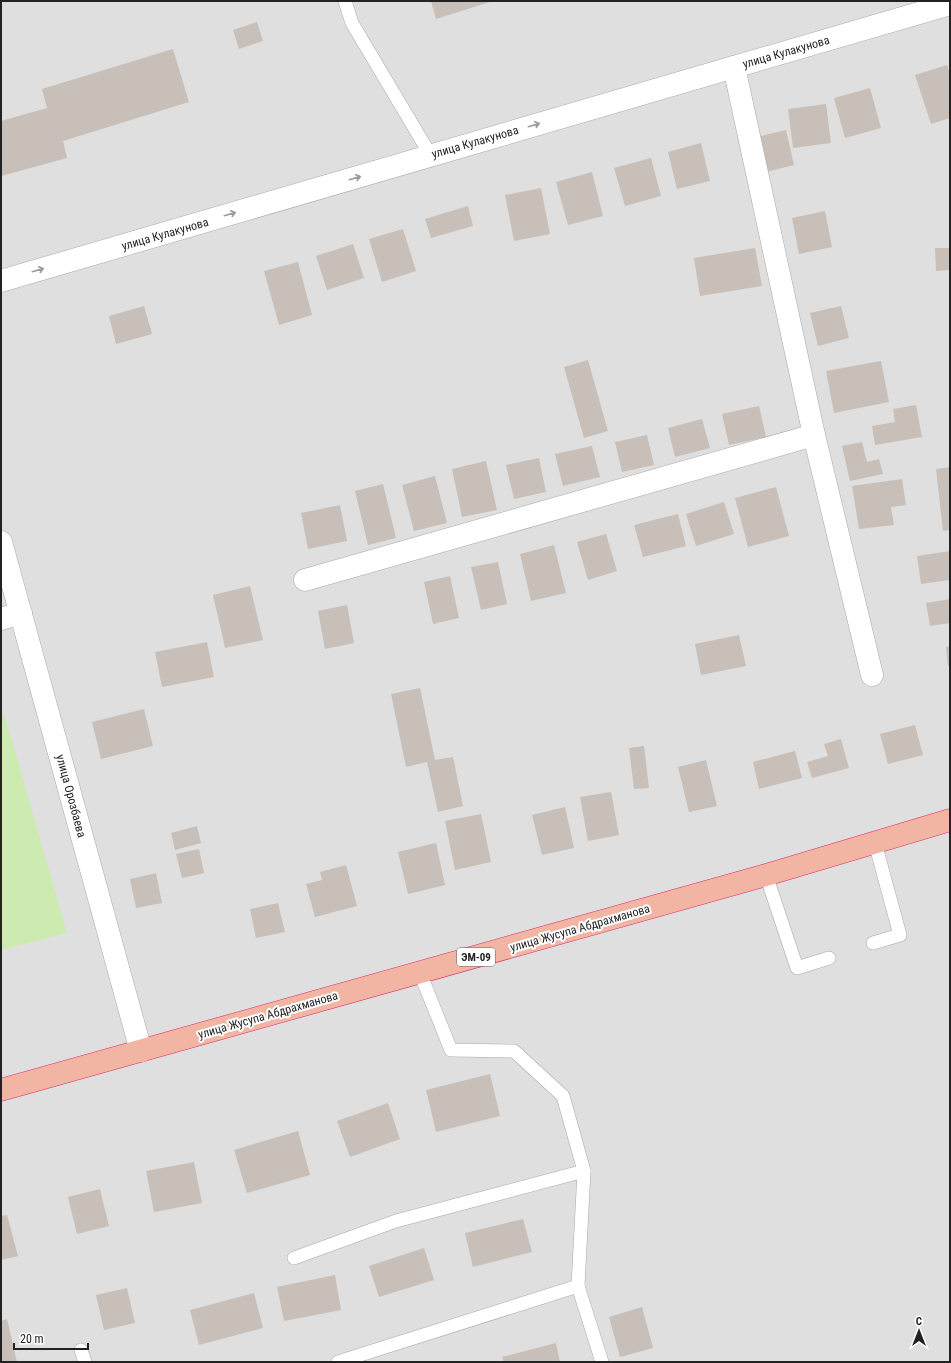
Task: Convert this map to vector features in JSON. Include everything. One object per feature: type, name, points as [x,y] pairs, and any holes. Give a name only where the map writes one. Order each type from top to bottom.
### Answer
[{"type":"highway","name":"улица Жусупа Абдрахманова","points":[[1,1090],[766,876],[950,820]]},
{"type":"street","name":"улица Кулакунова","points":[[1,281],[950,4]]},
{"type":"street","points":[[734,67],[814,435],[872,675]]},
{"type":"street","points":[[305,580],[814,435]]},
{"type":"street","name":"улица Орозбаева","points":[[1,542],[11,616],[140,1051]]},
{"type":"lane","points":[[345,1],[352,23],[431,156]]},
{"type":"lane","points":[[873,943],[900,936],[875,843]]},
{"type":"lane","points":[[766,876],[797,968],[829,958]]},
{"type":"lane","points":[[420,973],[451,1050],[514,1051],[563,1096],[584,1171],[578,1286],[602,1362]]},
{"type":"lane","points":[[294,1258],[396,1221],[584,1171]]},
{"type":"lane","points":[[338,1362],[578,1286]]},
{"type":"shaded area","points":[[1,1],[950,1],[950,1362],[1,1362]]},
{"type":"green space","points":[[4,713],[67,933],[1,950],[1,714]]},
{"type":"building","points":[[431,1],[493,1],[436,19]]},
{"type":"building","points":[[257,22],[263,41],[239,49],[233,30]]},
{"type":"building","points":[[173,49],[189,102],[63,141],[67,158],[1,176],[1,121],[47,108],[42,89]]},
{"type":"building","points":[[947,65],[950,74],[950,118],[931,124],[915,75]]},
{"type":"building","points":[[870,88],[881,128],[845,138],[834,98]]},
{"type":"building","points":[[826,104],[831,143],[793,148],[788,109]]},
{"type":"building","points":[[786,130],[794,165],[762,173],[753,138]]},
{"type":"building","points":[[701,143],[710,181],[677,189],[668,152]]},
{"type":"building","points":[[651,158],[661,196],[625,206],[614,168]]},
{"type":"building","points":[[592,172],[603,216],[568,225],[556,182]]},
{"type":"building","points":[[541,188],[550,234],[514,241],[505,195]]},
{"type":"building","points":[[468,206],[473,226],[431,238],[425,219]]},
{"type":"building","points":[[825,211],[832,247],[799,254],[792,218]]},
{"type":"building","points":[[403,229],[416,271],[382,282],[369,239]]},
{"type":"building","points":[[353,244],[364,278],[327,290],[316,256]]},
{"type":"building","points":[[755,248],[762,286],[700,296],[694,258]]},
{"type":"building","points":[[935,248],[950,248],[950,270],[936,271]]},
{"type":"building","points":[[298,262],[312,315],[279,325],[264,271]]},
{"type":"building","points":[[144,306],[152,334],[116,344],[109,316]]},
{"type":"building","points":[[841,306],[849,338],[818,346],[810,313]]},
{"type":"building","points":[[588,360],[608,431],[584,438],[564,367]]},
{"type":"building","points":[[881,361],[889,402],[834,413],[826,371]]},
{"type":"building","points":[[916,405],[922,437],[875,445],[872,426],[895,422],[893,409]]},
{"type":"building","points":[[759,406],[766,437],[729,445],[722,414]]},
{"type":"building","points":[[702,419],[710,448],[675,457],[668,428]]},
{"type":"building","points":[[647,435],[654,465],[622,472],[615,442]]},
{"type":"building","points":[[862,442],[867,462],[879,459],[883,474],[850,481],[842,446]]},
{"type":"building","points":[[592,446],[600,477],[563,486],[555,454]]},
{"type":"building","points":[[539,458],[546,492],[514,499],[506,465]]},
{"type":"building","points":[[486,461],[497,510],[462,517],[452,469]]},
{"type":"building","points":[[950,467],[950,530],[943,531],[936,469]]},
{"type":"building","points":[[435,476],[447,523],[414,531],[402,485]]},
{"type":"building","points":[[902,479],[906,505],[891,507],[894,525],[859,529],[852,486]]},
{"type":"building","points":[[383,484],[396,538],[368,545],[355,491]]},
{"type":"building","points":[[776,487],[789,536],[748,547],[735,498]]},
{"type":"building","points":[[724,502],[734,534],[696,546],[686,514]]},
{"type":"building","points":[[340,505],[347,541],[308,549],[301,513]]},
{"type":"building","points":[[678,514],[686,546],[643,557],[634,525]]},
{"type":"building","points":[[606,534],[617,571],[588,580],[577,542]]},
{"type":"building","points":[[554,545],[566,593],[531,601],[520,554]]},
{"type":"building","points":[[950,551],[950,580],[921,584],[917,556]]},
{"type":"building","points":[[498,562],[507,604],[481,610],[471,567]]},
{"type":"building","points":[[450,576],[459,618],[433,624],[424,582]]},
{"type":"building","points":[[250,586],[263,640],[225,648],[213,595]]},
{"type":"building","points":[[950,599],[950,623],[930,626],[926,603]]},
{"type":"building","points":[[347,605],[354,643],[325,649],[318,611]]},
{"type":"building","points":[[739,635],[746,666],[701,675],[695,644]]},
{"type":"building","points":[[207,642],[214,677],[162,687],[155,652]]},
{"type":"building","points":[[950,646],[950,666],[948,666],[946,647]]},
{"type":"building","points":[[420,688],[435,760],[453,757],[463,806],[438,812],[427,762],[406,767],[391,694]]},
{"type":"building","points":[[144,709],[153,746],[101,759],[92,722]]},
{"type":"building","points":[[915,725],[923,755],[888,764],[880,734]]},
{"type":"building","points":[[841,739],[849,768],[812,778],[807,762],[828,756],[824,744]]},
{"type":"building","points":[[644,746],[649,788],[634,789],[629,748]]},
{"type":"building","points":[[795,751],[802,778],[759,789],[753,762]]},
{"type":"building","points":[[706,760],[717,806],[689,812],[678,767]]},
{"type":"building","points":[[611,792],[619,835],[588,841],[580,797]]},
{"type":"building","points":[[565,807],[574,848],[542,855],[532,815]]},
{"type":"building","points":[[481,814],[491,862],[455,870],[445,821]]},
{"type":"building","points":[[197,826],[201,843],[175,850],[171,833]]},
{"type":"building","points":[[436,843],[445,885],[408,894],[398,852]]},
{"type":"building","points":[[199,849],[204,873],[182,878],[176,854]]},
{"type":"building","points":[[346,865],[357,906],[315,917],[306,884],[322,880],[320,872]]},
{"type":"building","points":[[156,873],[162,903],[136,908],[130,879]]},
{"type":"building","points":[[278,903],[285,932],[256,938],[250,909]]},
{"type":"building","points":[[490,1074],[500,1116],[436,1132],[426,1090]]},
{"type":"building","points":[[388,1103],[400,1139],[350,1157],[337,1121]]},
{"type":"building","points":[[298,1131],[310,1175],[247,1193],[234,1150]]},
{"type":"building","points":[[194,1162],[202,1203],[154,1212],[146,1171]]},
{"type":"building","points":[[100,1189],[109,1226],[77,1234],[68,1197]]},
{"type":"building","points":[[7,1215],[18,1256],[1,1260],[1,1216]]},
{"type":"building","points":[[523,1219],[532,1252],[473,1267],[465,1233]]},
{"type":"building","points":[[424,1248],[434,1280],[379,1297],[369,1266]]},
{"type":"building","points":[[335,1275],[341,1310],[284,1321],[277,1287]]},
{"type":"building","points":[[127,1288],[135,1323],[104,1330],[96,1295]]},
{"type":"building","points":[[254,1293],[263,1328],[199,1345],[190,1310]]},
{"type":"building","points":[[642,1307],[653,1348],[620,1357],[609,1317]]},
{"type":"building","points":[[7,1319],[17,1362],[1,1362],[1,1321]]},
{"type":"building","points":[[556,1343],[560,1362],[504,1362],[502,1357]]}]
